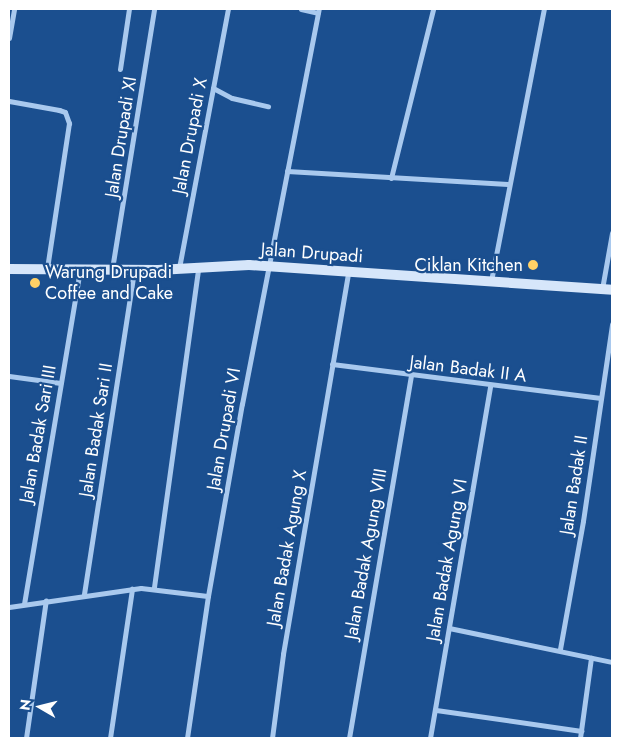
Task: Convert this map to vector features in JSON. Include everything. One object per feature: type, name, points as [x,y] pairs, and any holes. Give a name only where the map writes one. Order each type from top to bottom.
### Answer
[{"type":"street","points":[[9,38],[14,9]]},
{"type":"street","points":[[120,69],[129,9]]},
{"type":"street","name":"Jalan Drupadi XI","points":[[112,270],[154,9]]},
{"type":"street","name":"Jalan Drupadi X","points":[[179,268],[228,9]]},
{"type":"street","points":[[301,9],[318,11]]},
{"type":"street","points":[[491,282],[508,184],[544,9]]},
{"type":"street","name":"Jalan Drupadi VI","points":[[188,738],[208,596],[268,266],[318,11]]},
{"type":"street","points":[[391,178],[432,11]]},
{"type":"street","points":[[213,88],[232,98],[268,106]]},
{"type":"street","points":[[9,102],[65,112],[70,123],[47,269]]},
{"type":"street","points":[[287,171],[508,184]]},
{"type":"street","points":[[607,289],[612,233]]},
{"type":"street","name":"Jalan Drupadi","points":[[9,269],[112,270],[268,266],[607,289]]},
{"type":"street","points":[[154,587],[198,267]]},
{"type":"street","name":"Jalan Badak Sari II","points":[[84,594],[134,269]]},
{"type":"street","name":"Jalan Badak Sari III","points":[[24,604],[80,270]]},
{"type":"street","name":"Jalan Badak Agung X","points":[[272,738],[283,654],[348,272]]},
{"type":"street","name":"Jalan Badak II","points":[[560,649],[584,521],[612,324]]},
{"type":"street","name":"Jalan Badak II A","points":[[332,364],[490,386],[601,398]]},
{"type":"street","points":[[9,376],[60,383]]},
{"type":"street","name":"Jalan Badak Agung VIII","points":[[349,738],[411,376]]},
{"type":"street","name":"Jalan Badak Agung VI","points":[[430,738],[490,386]]},
{"type":"street","points":[[9,607],[84,594],[154,587],[208,596]]},
{"type":"street","points":[[110,738],[132,589]]},
{"type":"street","points":[[26,738],[46,600]]},
{"type":"street","points":[[449,628],[560,649],[612,662]]},
{"type":"street","points":[[580,738],[591,658]]},
{"type":"street","points":[[436,710],[581,731]]},
{"type":"place","name":"Ciklan Kitchen","points":[[533,265]]},
{"type":"place","name":"Warung Drupadi Coffee and Cake","points":[[35,283]]}]
